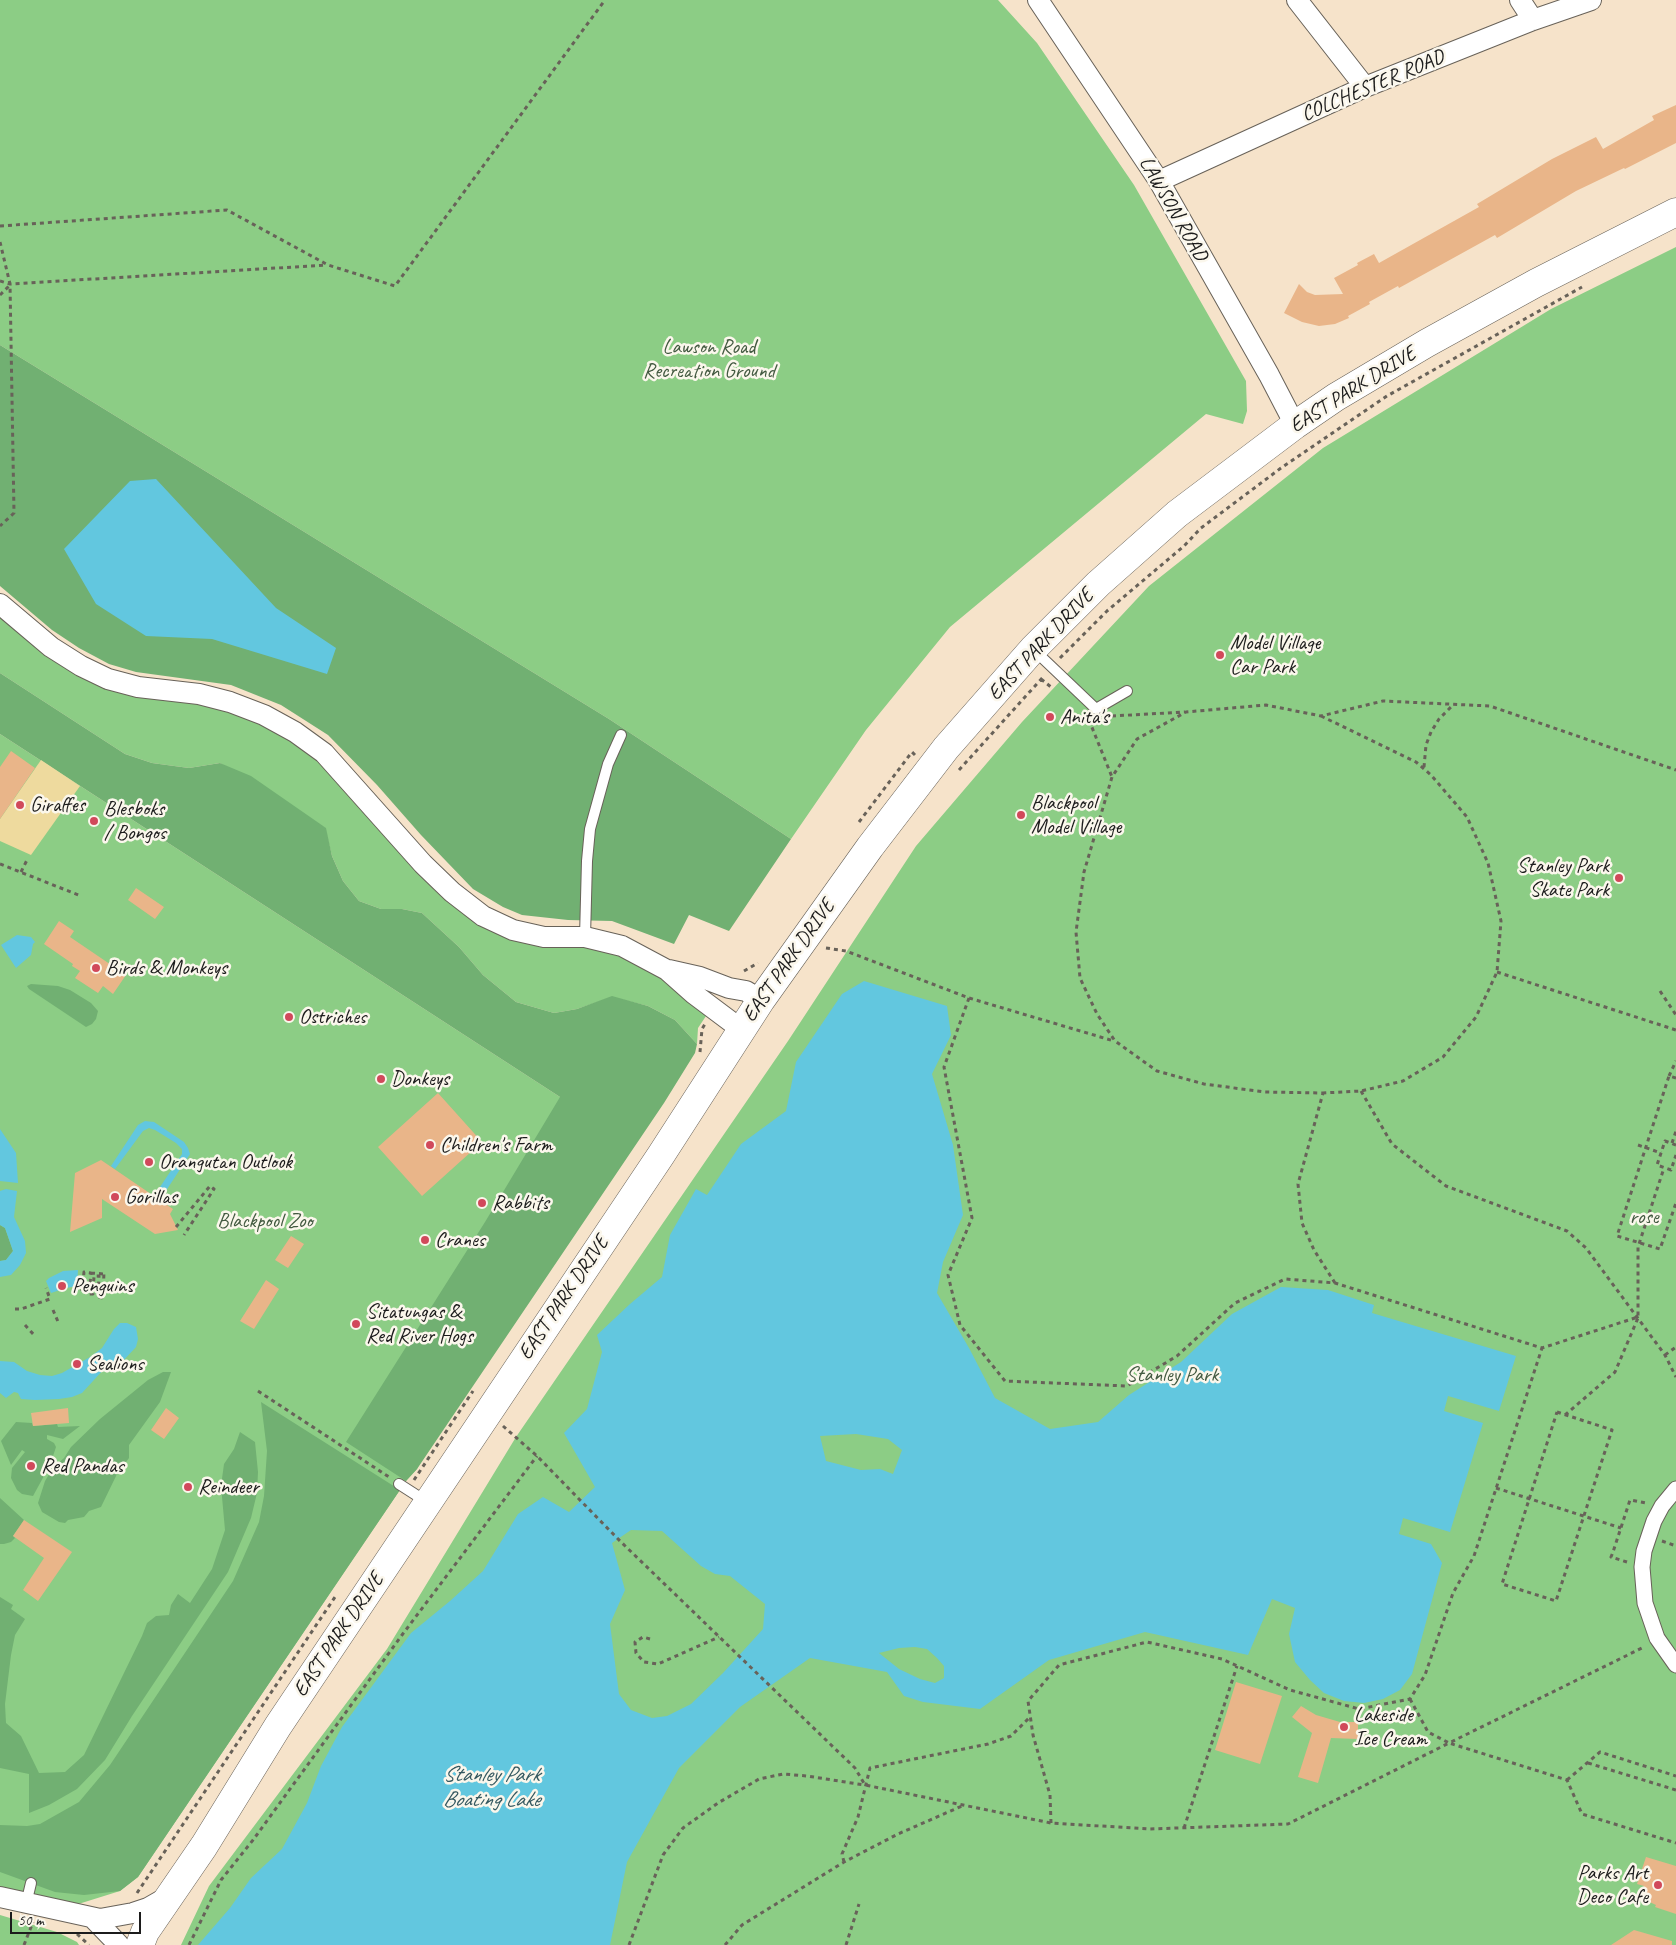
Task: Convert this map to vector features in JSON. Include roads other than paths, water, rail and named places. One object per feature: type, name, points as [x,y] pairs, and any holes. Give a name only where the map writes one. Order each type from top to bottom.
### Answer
[{"type":"main road","name":"EAST PARK DRIVE","points":[[140,1945],[145,1932],[204,1846],[420,1492],[494,1419],[761,1000],[870,847],[930,768],[1033,649],[1098,584],[1177,514],[1295,424],[1336,397],[1427,343],[1536,283],[1676,212]]},
{"type":"street","name":"LAWSON ROAD","points":[[1038,0],[1159,181],[1295,424]]},
{"type":"street","points":[[1297,0],[1366,87]]},
{"type":"street","points":[[1520,0],[1533,20]]},
{"type":"street","name":"COLCHESTER ROAD","points":[[1159,181],[1366,87],[1533,20],[1591,0]]},
{"type":"street","points":[[0,604],[51,647],[80,666],[108,679],[138,687],[199,694],[230,702],[264,715],[295,732],[324,753],[423,864],[452,892],[484,916],[512,930],[544,937],[586,937],[622,946],[667,970],[694,994],[742,1030]]},
{"type":"street","points":[[667,970],[700,977],[729,988],[746,991],[761,1000]]},
{"type":"street","points":[[1676,1489],[1662,1506],[1654,1521],[1648,1536],[1642,1567],[1645,1603],[1657,1638],[1676,1665]]},
{"type":"street","points":[[0,1897],[30,1911],[100,1919],[133,1913],[148,1908],[170,1896]]},
{"type":"street","points":[[94,1918],[119,1945]]},
{"type":"lane","points":[[1033,649],[1096,709],[1127,691]]},
{"type":"lane","points":[[586,937],[587,861],[590,829],[608,764],[621,735]]},
{"type":"lane","points":[[399,1484],[420,1492]]},
{"type":"lane","points":[[30,1911],[31,1883]]},
{"type":"water","points":[[156,479],[276,608],[336,648],[327,674],[212,639],[146,636],[96,604],[64,549],[130,481]]},
{"type":"water","points":[[17,935],[31,937],[35,942],[31,955],[16,968],[1,945]]},
{"type":"water","name":"Stanley Park Boating Lake","points":[[864,981],[947,1006],[951,1035],[932,1074],[953,1145],[963,1215],[943,1262],[937,1293],[995,1398],[1050,1429],[1098,1422],[1129,1395],[1181,1362],[1232,1314],[1281,1287],[1328,1290],[1374,1305],[1372,1313],[1516,1356],[1499,1411],[1448,1396],[1444,1411],[1483,1423],[1450,1532],[1403,1518],[1399,1534],[1431,1544],[1442,1563],[1412,1674],[1400,1690],[1383,1699],[1364,1703],[1344,1701],[1324,1693],[1295,1662],[1289,1634],[1295,1608],[1272,1599],[1248,1655],[1145,1632],[1049,1660],[980,1709],[923,1702],[904,1696],[887,1672],[810,1658],[740,1707],[679,1768],[627,1862],[610,1945],[198,1945],[230,1908],[251,1878],[282,1849],[307,1803],[321,1766],[342,1727],[411,1633],[483,1571],[518,1514],[543,1497],[569,1512],[595,1487],[564,1433],[587,1409],[602,1352],[597,1335],[662,1277],[670,1235],[696,1189],[707,1195],[741,1144],[786,1111],[796,1062],[842,994]],"holes":[[[856,1434],[888,1439],[902,1450],[893,1474],[880,1469],[861,1470],[826,1461],[820,1436]],[[631,1530],[662,1531],[701,1566],[715,1574],[730,1576],[765,1604],[763,1629],[723,1673],[691,1704],[667,1716],[652,1718],[631,1710],[619,1694],[610,1624],[625,1590],[612,1543]],[[915,1647],[927,1649],[944,1666],[944,1678],[935,1683],[920,1679],[899,1669],[879,1653],[899,1648]]]},
{"type":"water","points":[[145,1121],[154,1122],[184,1142],[190,1154],[160,1200],[154,1196],[182,1154],[182,1149],[176,1143],[149,1128],[143,1131],[115,1169],[111,1166],[138,1125]]},
{"type":"water","points":[[0,1129],[16,1153],[18,1183],[0,1181]]},
{"type":"water","points":[[6,1189],[17,1191],[14,1217],[25,1241],[26,1253],[20,1265],[11,1275],[0,1277],[0,1261],[6,1260],[13,1251],[5,1228],[0,1225],[0,1191]]},
{"type":"water","points":[[78,1270],[77,1286],[51,1293],[46,1281],[49,1278],[63,1271]]},
{"type":"water","points":[[120,1323],[127,1323],[136,1327],[138,1339],[136,1347],[122,1362],[104,1369],[82,1393],[59,1399],[35,1400],[21,1399],[18,1393],[14,1392],[6,1398],[0,1393],[0,1361],[14,1362],[27,1371],[40,1375],[52,1376],[62,1373],[102,1348]]},
{"type":"place","name":"Model Village Car Park","points":[[1220,655]]},
{"type":"place","name":"Anita's","points":[[1050,717]]},
{"type":"place","name":"Giraffes","points":[[20,805]]},
{"type":"place","name":"Blackpool Model Village","points":[[1021,815]]},
{"type":"place","name":"Blesboks / Bongos","points":[[94,821]]},
{"type":"place","name":"Stanley Park Skate Park","points":[[1619,878]]},
{"type":"place","name":"Birds & Monkeys","points":[[96,968]]},
{"type":"place","name":"Ostriches","points":[[289,1017]]},
{"type":"place","name":"Donkeys","points":[[381,1079]]},
{"type":"place","name":"Children's Farm","points":[[430,1145]]},
{"type":"place","name":"Orangutan Outlook","points":[[149,1162]]},
{"type":"place","name":"Gorillas","points":[[115,1197]]},
{"type":"place","name":"Rabbits","points":[[482,1203]]},
{"type":"place","name":"Cranes","points":[[425,1240]]},
{"type":"place","name":"Penguins","points":[[62,1286]]},
{"type":"place","name":"Sitatungas & Red River Hogs","points":[[356,1324]]},
{"type":"place","name":"Sealions","points":[[77,1364]]},
{"type":"place","name":"Red Pandas","points":[[31,1466]]},
{"type":"place","name":"Reindeer","points":[[188,1487]]},
{"type":"place","name":"Lakeside Ice Cream","points":[[1344,1727]]},
{"type":"place","name":"Parks Art Deco Cafe","points":[[1658,1885]]},
{"type":"park label","name":"Lawson Road Recreation Ground","points":[[709,359]]},
{"type":"park label","name":"rose","points":[[1644,1217]]},
{"type":"park label","name":"Blackpool Zoo","points":[[265,1221]]},
{"type":"park label","name":"Stanley Park","points":[[1172,1375]]}]
